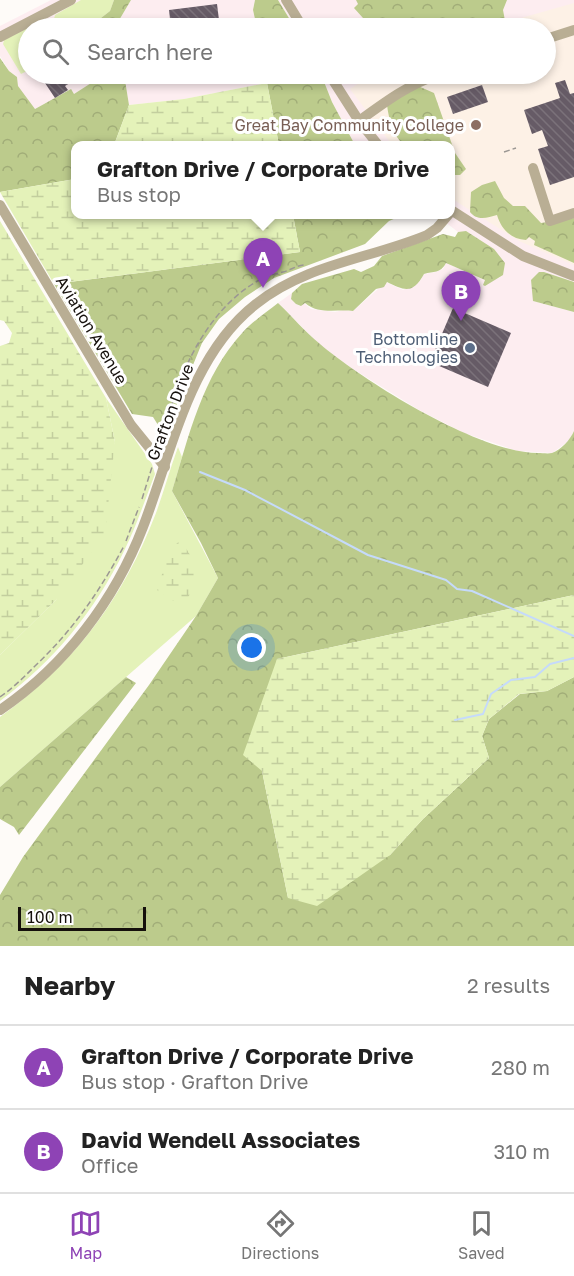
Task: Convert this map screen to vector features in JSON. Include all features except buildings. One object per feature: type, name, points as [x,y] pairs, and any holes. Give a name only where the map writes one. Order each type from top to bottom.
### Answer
[{"type":"street","points":[[36,18],[70,0]]},
{"type":"street","points":[[286,0],[297,18]]},
{"type":"street","points":[[0,37],[18,27]]},
{"type":"street","points":[[556,36],[574,30]]},
{"type":"street","points":[[335,84],[375,141]]},
{"type":"street","points":[[359,121],[414,84]]},
{"type":"street","points":[[533,168],[550,221],[574,213]]},
{"type":"street","name":"Aviation Avenue","points":[[0,205],[131,425],[159,466]]},
{"type":"street","points":[[455,215],[523,256],[574,276]]},
{"type":"street","name":"Grafton Drive","points":[[0,710],[26,691],[58,661],[84,631],[118,581],[135,546],[159,466],[207,361],[239,318],[272,292],[315,269],[427,235],[444,219]]},
{"type":"path","points":[[504,152],[516,148]]},
{"type":"path","points":[[273,275],[290,270]]},
{"type":"path","points":[[0,697],[53,649],[89,605],[124,545],[159,466]]},
{"type":"shaded area","points":[[51,0],[114,0],[110,11],[101,18],[18,18],[18,84],[90,84],[74,94],[71,89],[35,109],[18,86],[17,77],[9,71],[0,56],[0,26]]},
{"type":"shaded area","points":[[131,0],[255,0],[253,10],[255,18],[120,18]]},
{"type":"shaded area","points":[[278,0],[574,0],[574,282],[544,272],[533,301],[574,312],[574,431],[569,441],[552,453],[517,451],[464,433],[419,410],[353,369],[320,345],[278,303],[292,293],[291,299],[300,306],[304,303],[311,309],[335,312],[353,311],[386,282],[403,290],[420,281],[424,274],[443,269],[446,263],[485,280],[500,278],[466,232],[458,232],[441,219],[455,219],[455,141],[353,141],[325,84],[556,84],[556,18],[289,18]]},
{"type":"shaded area","name":"Great Bay Community College","points":[[574,3],[574,265],[519,241],[455,201],[455,141],[389,141],[350,89],[358,84],[556,84],[556,18],[521,18]]},
{"type":"shaded area","points":[[126,84],[262,84],[184,99],[129,105]]},
{"type":"green space","points":[[81,0],[114,0],[110,11],[101,18],[54,18],[55,15]]},
{"type":"green space","points":[[114,0],[131,0],[120,18],[101,18],[110,11]]},
{"type":"green space","points":[[255,0],[278,0],[289,18],[255,18],[253,10]]},
{"type":"green space","points":[[356,0],[507,0],[503,10],[504,18],[363,18],[354,8],[358,4]]},
{"type":"green space","points":[[18,33],[18,69],[3,44],[4,40]]},
{"type":"green space","points":[[0,58],[9,71],[17,77],[18,86],[35,109],[71,89],[74,94],[90,84],[126,84],[129,105],[116,141],[71,141],[71,180],[0,192]]},
{"type":"green space","points":[[267,84],[325,84],[353,141],[278,141]]},
{"type":"green space","points":[[267,84],[278,141],[116,141],[129,105],[184,99]]},
{"type":"green space","points":[[418,86],[434,93],[451,141],[400,141],[390,122],[387,105]]},
{"type":"green space","points":[[455,153],[466,169],[460,175],[455,175]]},
{"type":"green space","points":[[71,180],[71,219],[294,219],[300,252],[54,284],[0,192]]},
{"type":"green space","points":[[495,181],[504,198],[513,206],[525,206],[541,223],[574,218],[574,263],[534,245],[535,241],[529,237],[526,240],[511,235],[501,225],[497,215],[479,218],[470,212],[471,192]]},
{"type":"green space","points":[[294,219],[394,219],[365,244],[274,278],[245,297],[219,319],[202,343],[168,426],[158,425],[153,417],[132,414],[54,284],[300,252]]},
{"type":"green space","points":[[0,221],[106,398],[115,442],[105,534],[56,600],[0,655],[0,346],[9,343],[12,333],[4,321],[0,320]]},
{"type":"green space","points":[[466,231],[494,249],[505,263],[503,275],[485,286],[483,285],[485,280],[446,263],[439,271],[424,274],[412,288],[404,289],[387,282],[384,287],[376,289],[353,311],[316,309],[305,303],[301,306],[296,304],[291,299],[292,293],[302,284],[354,269],[361,272],[374,266],[382,256],[443,234],[455,237],[458,232]]},
{"type":"green space","points":[[539,272],[574,282],[574,312],[533,301],[531,280]]},
{"type":"green space","points":[[278,303],[314,339],[340,360],[393,395],[455,429],[514,450],[538,453],[555,452],[568,441],[574,431],[574,595],[277,659],[262,771],[288,898],[390,855],[423,819],[489,758],[482,736],[489,719],[520,694],[547,691],[574,677],[574,946],[0,946],[0,895],[23,857],[149,685],[196,616],[218,578],[172,491],[198,407],[217,368],[243,332]]},
{"type":"green space","points":[[106,398],[152,464],[155,474],[113,573],[86,615],[38,670],[0,701],[0,655],[56,600],[115,442]]},
{"type":"green space","points":[[178,447],[182,457],[172,491],[218,578],[196,616],[0,787],[0,717],[27,696],[74,651],[112,601],[143,544]]},
{"type":"green space","points":[[181,540],[201,573],[183,607],[157,590],[170,549]]},
{"type":"green space","points":[[574,595],[574,677],[547,691],[519,694],[489,719],[482,736],[489,758],[423,819],[390,855],[317,906],[288,898],[262,771],[243,755],[277,659]]},
{"type":"green space","points":[[126,677],[136,683],[19,835],[14,827],[0,819],[0,787]]},
{"type":"waterway","points":[[200,472],[245,490],[368,555],[446,580],[457,589],[472,591],[574,636]]},
{"type":"waterway","points":[[455,720],[483,714],[491,694],[511,680],[535,677],[550,664],[574,658]]},
{"type":"place","name":"Great Bay Community College","points":[[476,125]]},
{"type":"place","name":"Grafton Drive / Corporate Drive","points":[[263,288]]},
{"type":"place","name":"David Wendell Associates","points":[[461,321]]},
{"type":"place","name":"Bottomline Technologies","points":[[470,348]]}]
